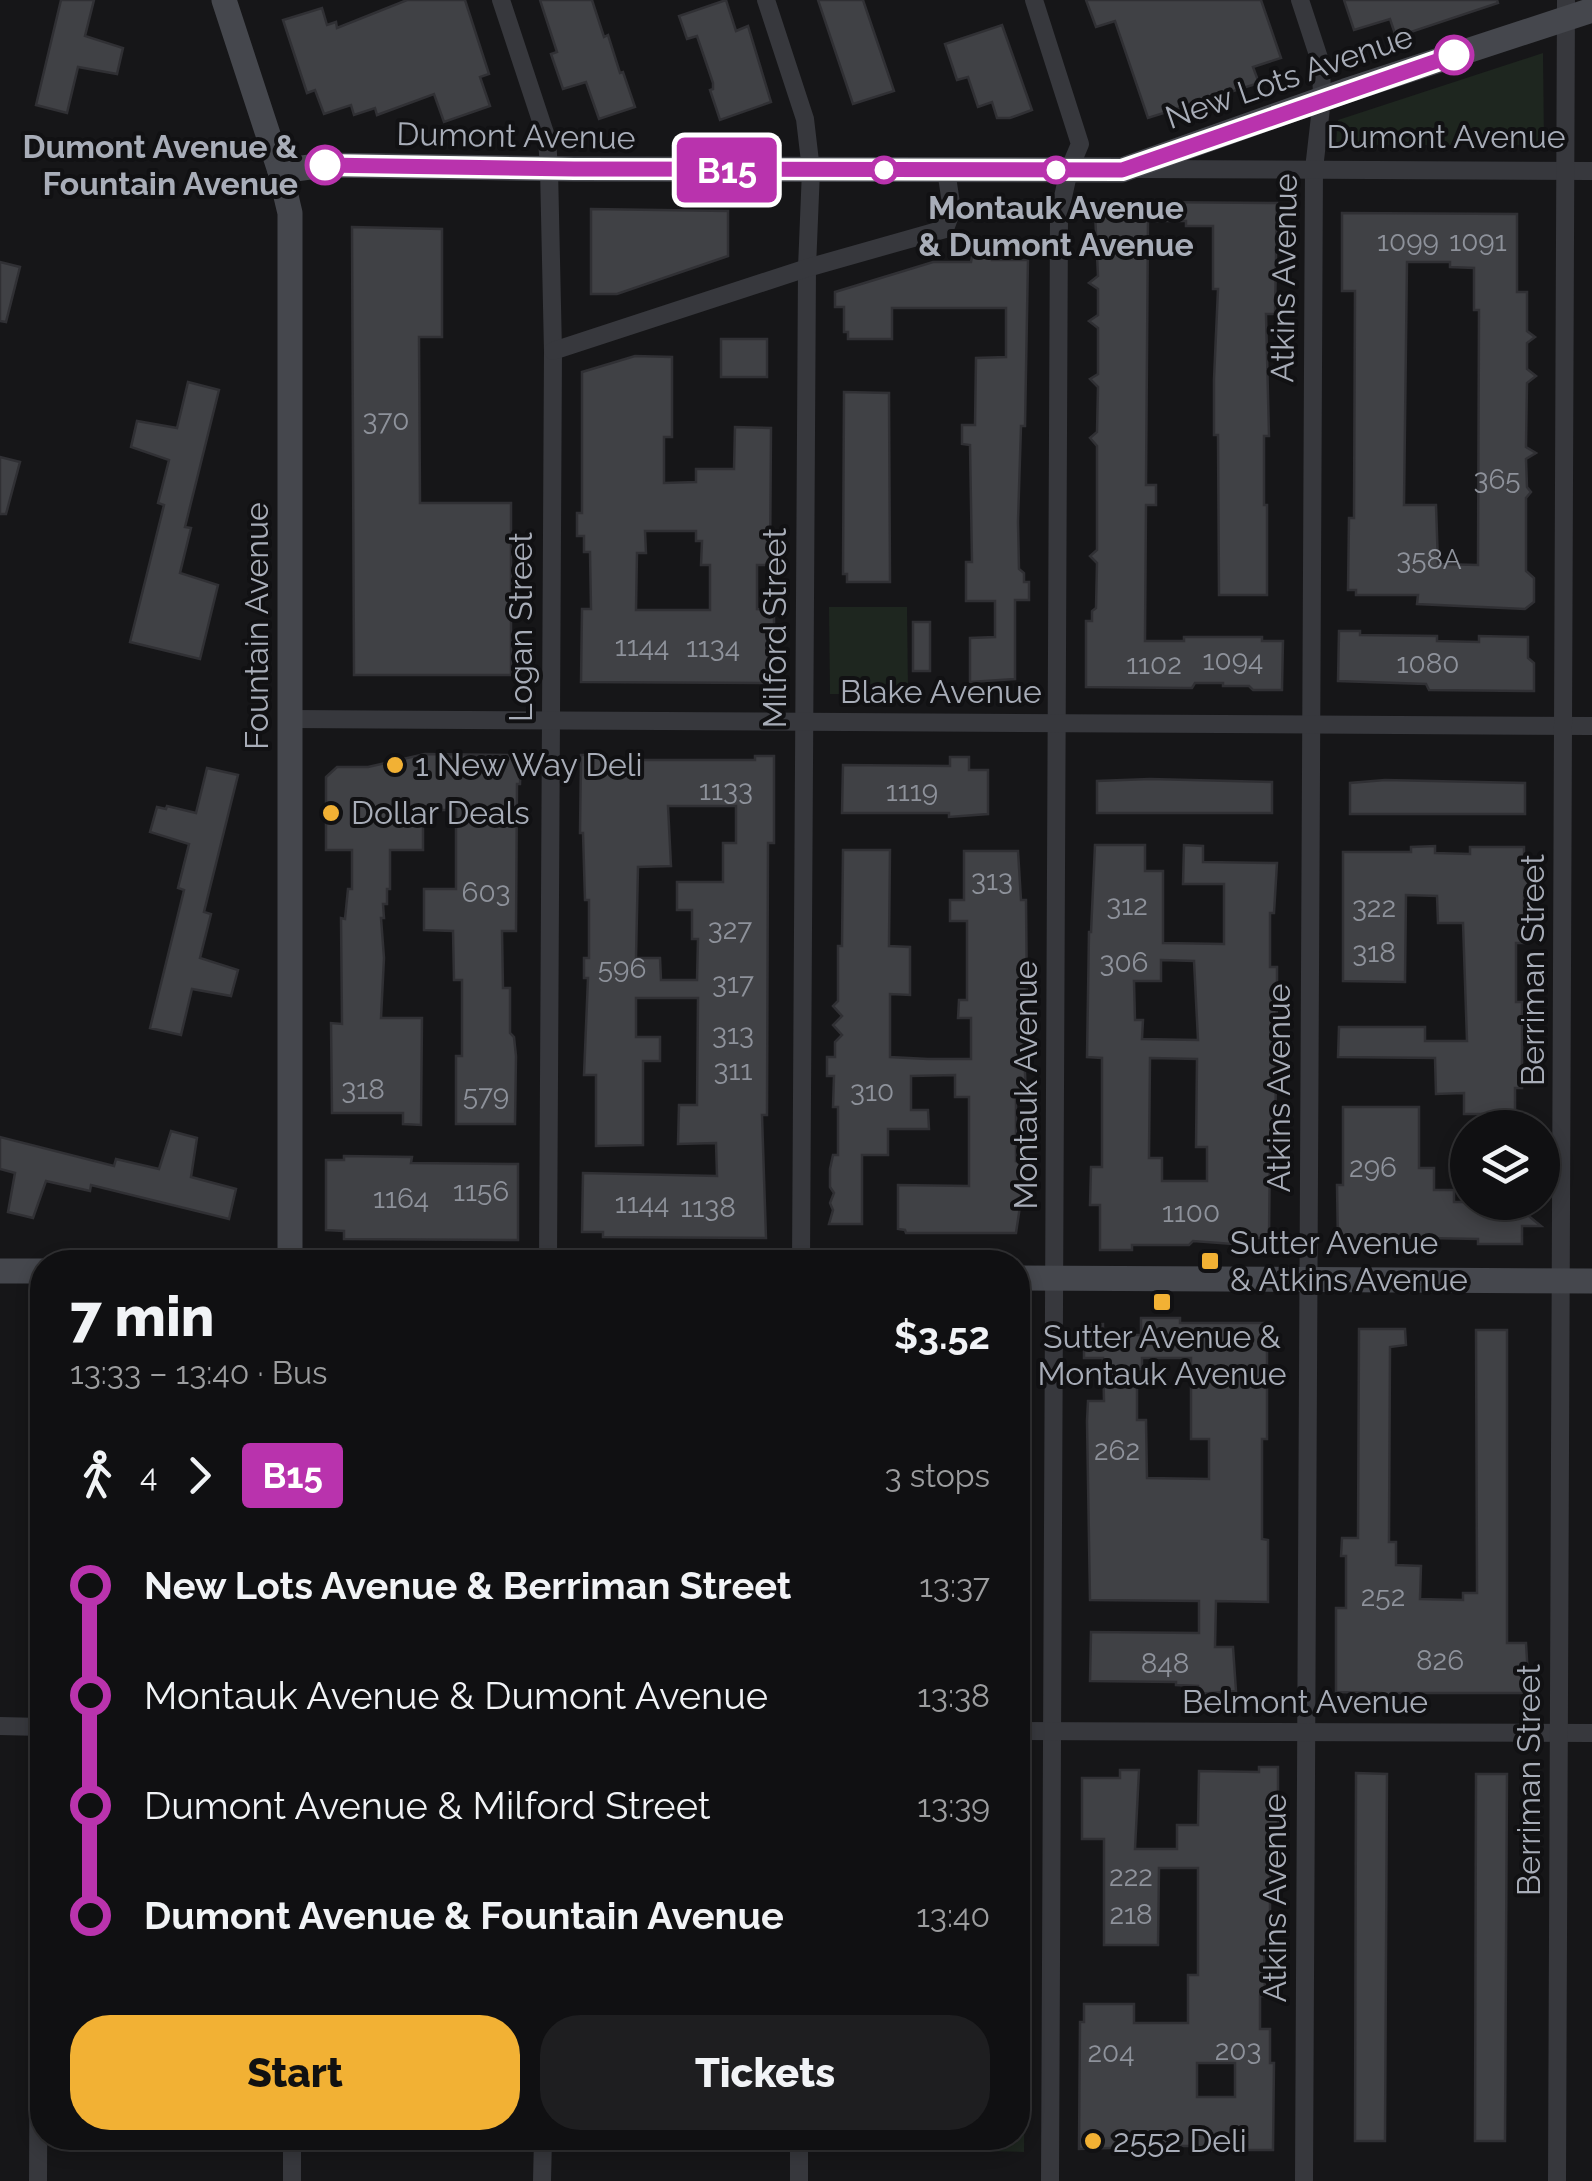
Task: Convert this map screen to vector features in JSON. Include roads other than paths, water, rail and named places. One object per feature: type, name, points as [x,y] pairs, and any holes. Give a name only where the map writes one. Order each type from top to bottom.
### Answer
[{"type":"street","name":"Fountain Avenue","points":[[224,0],[290,212],[290,1250]]},
{"type":"street","name":"Logan Street","points":[[501,0],[547,140],[549,169],[553,351],[548,1250]]},
{"type":"street","name":"Milford Street","points":[[766,0],[805,119],[811,170],[807,268],[801,1250]]},
{"type":"street","name":"Montauk Avenue","points":[[1034,0],[1080,144],[1069,170],[1059,216],[1050,2181]]},
{"type":"street","name":"Atkins Avenue","points":[[1300,0],[1321,64],[1322,99],[1314,169],[1304,2181]]},
{"type":"street","name":"New Lots Avenue","points":[[1122,170],[1566,9],[1592,10]]},
{"type":"street","name":"Berriman Street","points":[[1557,2181],[1566,9]]},
{"type":"street","name":"Dumont Avenue","points":[[280,171],[320,165],[549,169],[1592,170]]},
{"type":"street","points":[[553,351],[807,268],[945,229],[952,210],[946,170]]},
{"type":"street","name":"Blake Avenue","points":[[289,720],[1592,726]]},
{"type":"street","points":[[0,1271],[30,1271]]},
{"type":"street","points":[[1030,1278],[1592,1281]]},
{"type":"street","points":[[0,1726],[30,1727]]},
{"type":"street","name":"Belmont Avenue","points":[[1030,1731],[1592,1733]]},
{"type":"street","points":[[38,2150],[38,2181]]},
{"type":"street","points":[[292,2150],[292,2181]]},
{"type":"street","points":[[542,2150],[542,2181]]},
{"type":"street","points":[[799,2150],[799,2181]]},
{"type":"place","name":"Dumont Avenue & Fountain Avenue","points":[[325,165]]},
{"type":"place","name":"Montauk Avenue & Dumont Avenue","points":[[1056,170]]},
{"type":"place","name":"1 New Way Deli","points":[[395,765]]},
{"type":"place","name":"Dollar Deals","points":[[331,813]]},
{"type":"place","name":"Sutter Avenue & Atkins Avenue","points":[[1210,1261]]},
{"type":"place","name":"Sutter Avenue & Montauk Avenue","points":[[1162,1302]]},
{"type":"place","name":"2552 Deli","points":[[1093,2141]]}]
